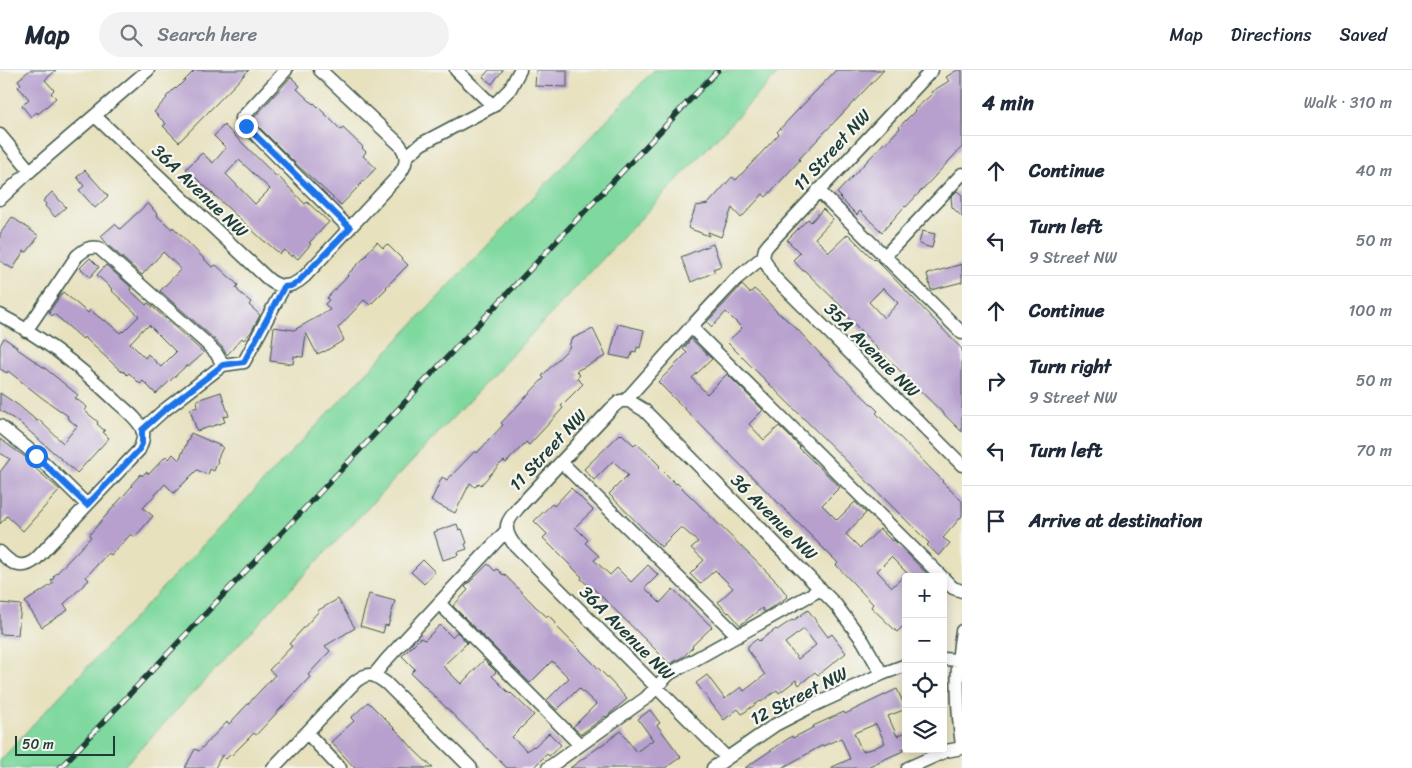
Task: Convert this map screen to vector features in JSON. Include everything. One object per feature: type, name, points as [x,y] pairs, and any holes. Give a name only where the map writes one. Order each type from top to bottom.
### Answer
[{"type":"street","points":[[0,199],[148,70]]},
{"type":"street","points":[[286,70],[242,118],[242,121],[350,228]]},
{"type":"street","points":[[142,430],[162,412],[223,365],[244,362],[284,287],[298,282],[405,167],[406,157],[399,144],[320,70]]},
{"type":"street","points":[[456,70],[493,106]]},
{"type":"street","points":[[406,157],[421,144],[493,106],[510,89],[520,70]]},
{"type":"street","name":"11 Street NW","points":[[372,675],[506,531],[506,525],[511,517],[561,462],[616,404],[625,400],[736,279],[763,256],[769,244],[818,190],[932,70]]},
{"type":"street","name":"36A Avenue NW","points":[[95,116],[268,279],[276,286],[284,287]]},
{"type":"street","points":[[0,135],[30,171]]},
{"type":"street","points":[[884,257],[962,174]]},
{"type":"street","points":[[818,190],[962,333]]},
{"type":"street","points":[[26,331],[77,256],[85,249],[99,248],[205,342],[216,353],[223,365]]},
{"type":"street","name":"35A Avenue NW","points":[[763,256],[773,276],[962,465]]},
{"type":"street","points":[[0,315],[64,356],[134,418],[142,430],[142,444],[139,450],[36,559],[21,566],[11,562],[0,552]]},
{"type":"street","points":[[691,327],[939,573]]},
{"type":"street","name":"36 Avenue NW","points":[[625,400],[644,410],[821,589],[863,641],[882,674]]},
{"type":"street","points":[[0,426],[36,456],[87,505]]},
{"type":"street","points":[[561,462],[738,636]]},
{"type":"street","name":"36A Avenue NW","points":[[506,531],[513,542],[727,758]]},
{"type":"street","points":[[947,581],[953,588],[962,591]]},
{"type":"street","points":[[548,768],[646,698],[669,674],[821,589]]},
{"type":"street","points":[[440,604],[580,744]]},
{"type":"street","points":[[908,768],[962,747],[957,692],[958,660],[962,631]]},
{"type":"street","points":[[947,659],[958,660]]},
{"type":"street","name":"12 Street NW","points":[[713,768],[775,725],[810,707],[902,666]]},
{"type":"street","points":[[273,768],[355,682],[364,675],[372,675],[386,683],[471,768]]},
{"type":"street","points":[[306,733],[340,768]]},
{"type":"green space","points":[[654,70],[781,70],[122,768],[0,768],[0,761],[38,719]]},
{"type":"building","points":[[30,70],[56,70],[45,80],[54,90],[51,93],[56,98],[38,114],[37,112],[31,117],[22,106],[29,99],[18,87],[21,84],[18,80]]},
{"type":"building","points":[[195,70],[249,70],[179,142],[163,126],[166,124],[154,112],[166,97]]},
{"type":"building","points":[[489,70],[503,70],[492,84],[483,77]]},
{"type":"building","points":[[536,70],[567,70],[567,87],[535,86]]},
{"type":"building","points":[[836,70],[884,70],[799,159],[766,197],[763,194],[741,218],[732,208],[721,237],[708,232],[709,236],[688,228],[696,206],[708,204],[732,177],[736,180],[779,134],[777,132]]},
{"type":"building","points":[[957,70],[962,70],[962,147],[882,232],[860,211],[857,215],[837,193],[900,128],[914,110],[932,94],[931,92],[949,81],[946,77]]},
{"type":"building","points":[[291,77],[300,86],[297,89],[341,130],[343,128],[363,147],[366,152],[363,156],[376,168],[341,205],[252,120]]},
{"type":"building","points":[[224,125],[305,204],[307,202],[329,222],[309,243],[311,244],[298,259],[293,255],[292,257],[284,250],[280,254],[265,242],[186,169],[202,153],[213,163],[226,148],[214,136]],"holes":[[[239,160],[270,189],[255,204],[226,174]]]},
{"type":"building","points":[[85,170],[108,196],[95,208],[79,190],[84,186],[77,177]]},
{"type":"building","points":[[957,191],[962,195],[962,217],[952,207],[951,197]]},
{"type":"building","points":[[52,192],[66,207],[55,217],[43,201]]},
{"type":"building","points":[[148,203],[156,215],[172,229],[173,227],[212,267],[216,265],[238,285],[236,288],[238,291],[251,302],[249,305],[260,315],[251,332],[244,340],[242,338],[227,355],[211,336],[160,291],[181,269],[163,252],[142,275],[108,245],[101,236],[115,224],[120,229]]},
{"type":"building","points":[[823,209],[833,219],[815,238],[829,252],[848,234],[886,270],[962,349],[962,432],[880,351],[842,311],[844,309],[793,260],[800,253],[787,240],[808,219],[811,222]],"holes":[[[883,288],[898,303],[884,318],[869,302]]]},
{"type":"building","points":[[12,217],[39,236],[27,252],[24,251],[13,269],[0,261],[0,234]]},
{"type":"building","points":[[922,231],[935,234],[932,248],[919,244]]},
{"type":"building","points":[[377,242],[383,248],[387,244],[408,265],[370,305],[364,300],[338,328],[344,340],[317,354],[306,333],[303,357],[294,356],[293,364],[270,361],[274,327],[294,330],[330,310],[325,304],[329,300],[327,298]]},
{"type":"building","points":[[713,244],[721,266],[713,269],[715,272],[691,282],[681,257]]},
{"type":"building","points":[[90,258],[99,267],[90,277],[80,268]]},
{"type":"building","points":[[962,264],[962,282],[931,290],[927,274]]},
{"type":"building","points":[[106,265],[131,287],[130,290],[146,305],[148,303],[204,353],[188,367],[187,365],[156,394],[143,381],[140,384],[129,373],[127,375],[122,372],[84,337],[83,339],[54,314],[52,316],[49,312],[63,292],[88,313],[90,310],[120,333],[123,332],[139,316],[97,275]],"holes":[[[149,325],[176,352],[161,367],[148,354],[145,358],[130,343]]]},
{"type":"building","points":[[742,285],[750,293],[754,289],[797,329],[878,411],[876,413],[962,501],[962,516],[943,538],[950,543],[939,556],[927,545],[929,543],[727,342],[742,328],[726,312],[712,327],[707,322]]},
{"type":"building","points":[[618,324],[644,330],[640,348],[637,347],[636,352],[633,351],[630,359],[610,355]]},
{"type":"building","points":[[593,329],[606,356],[576,371],[580,375],[577,378],[583,384],[561,406],[563,408],[529,445],[526,442],[506,463],[504,461],[499,465],[481,485],[479,483],[475,487],[470,483],[455,513],[431,501],[442,477],[447,480],[475,451],[477,453],[503,425],[501,423],[544,378],[542,376],[569,348],[571,339]]},
{"type":"building","points":[[4,338],[78,395],[75,398],[87,407],[85,411],[98,422],[97,424],[105,431],[103,432],[109,438],[77,473],[20,423],[0,410],[0,393],[37,421],[39,420],[63,443],[77,426],[67,418],[68,416],[8,371],[7,373],[0,369],[0,345]]},
{"type":"building","points":[[691,339],[712,359],[692,378],[707,394],[727,374],[763,410],[749,424],[764,440],[779,426],[840,487],[822,505],[837,520],[855,502],[866,513],[846,534],[860,548],[880,529],[892,541],[894,540],[926,573],[907,573],[891,557],[877,571],[892,587],[902,578],[902,627],[897,632],[871,607],[873,604],[836,565],[838,563],[658,382],[687,353],[683,349]]},
{"type":"building","points":[[221,392],[229,416],[223,417],[225,422],[197,431],[190,409],[198,407],[197,400]]},
{"type":"building","points":[[191,433],[223,447],[214,471],[210,469],[208,475],[197,470],[174,493],[165,484],[143,508],[153,516],[135,537],[131,534],[111,555],[108,553],[86,577],[89,580],[64,604],[68,610],[42,627],[25,602],[54,583],[51,581],[53,577],[91,537],[89,535],[141,474],[142,476],[146,472],[149,474],[166,456],[169,459],[173,454],[179,460]]},
{"type":"building","points":[[620,434],[634,445],[636,443],[649,455],[676,484],[777,582],[787,595],[786,598],[764,612],[762,608],[740,625],[718,602],[733,588],[715,570],[700,584],[690,574],[704,560],[691,548],[698,542],[681,527],[661,547],[609,494],[628,475],[613,461],[594,480],[584,469]]},
{"type":"building","points":[[0,439],[32,462],[36,469],[60,490],[23,531],[7,516],[0,524],[0,472],[10,459],[0,453]]},
{"type":"building","points":[[571,488],[593,510],[575,527],[588,540],[585,543],[599,556],[594,560],[610,575],[617,568],[631,582],[648,565],[658,575],[645,588],[660,603],[673,589],[712,627],[684,656],[670,664],[592,587],[581,579],[582,577],[543,538],[547,534],[534,521],[552,504],[554,506]]},
{"type":"building","points":[[457,524],[459,530],[462,529],[467,549],[458,552],[459,555],[443,560],[434,532]]},
{"type":"building","points":[[423,560],[435,572],[424,584],[411,572]]},
{"type":"building","points":[[488,564],[495,571],[497,569],[504,574],[535,606],[547,617],[548,615],[556,623],[555,625],[627,699],[606,717],[581,734],[573,727],[596,704],[579,688],[557,710],[547,700],[569,678],[552,661],[530,683],[453,606],[468,590],[465,587]]},
{"type":"building","points":[[369,594],[395,601],[388,626],[385,625],[383,633],[360,626]]},
{"type":"building","points":[[338,599],[355,628],[325,646],[330,651],[308,675],[310,677],[256,735],[254,733],[231,756],[226,759],[222,755],[215,768],[185,768],[195,749],[199,751],[227,722],[229,724],[275,675],[269,670],[292,646],[289,644],[317,611]]},
{"type":"building","points":[[0,603],[21,605],[18,635],[0,634]]},
{"type":"building","points":[[808,610],[828,637],[832,634],[846,653],[818,675],[815,672],[799,685],[796,680],[779,693],[777,690],[742,714],[738,709],[724,720],[696,683],[707,675],[725,699],[741,687],[744,691],[765,675],[748,650],[748,646],[757,639],[759,641],[776,629],[793,621]],"holes":[[[804,629],[816,645],[798,659],[785,643]]]},
{"type":"building","points":[[440,625],[452,637],[457,632],[467,643],[443,666],[461,684],[484,660],[496,672],[492,676],[534,715],[512,737],[527,751],[549,733],[561,745],[549,756],[547,754],[533,768],[507,768],[411,673],[415,669],[402,656],[420,638],[425,640]]},
{"type":"building","points":[[897,689],[902,700],[902,711],[888,716],[897,736],[902,734],[902,751],[865,768],[830,768],[850,759],[841,738],[823,745],[782,768],[745,768],[792,736],[793,738],[813,726],[844,712],[845,714]],"holes":[[[876,724],[885,743],[862,751],[854,733]]]},
{"type":"building","points":[[368,702],[433,768],[355,768],[331,742],[354,721],[351,718]]},
{"type":"building","points":[[650,710],[660,723],[657,725],[681,757],[665,768],[570,768],[621,731],[636,752],[653,740],[638,719]]},
{"type":"railway","points":[[60,768],[718,70]]},
{"type":"route","points":[[36,456],[87,505],[139,450],[142,444],[142,430],[162,412],[223,365],[244,362],[284,287],[291,286],[305,276],[350,228],[246,126]]}]
